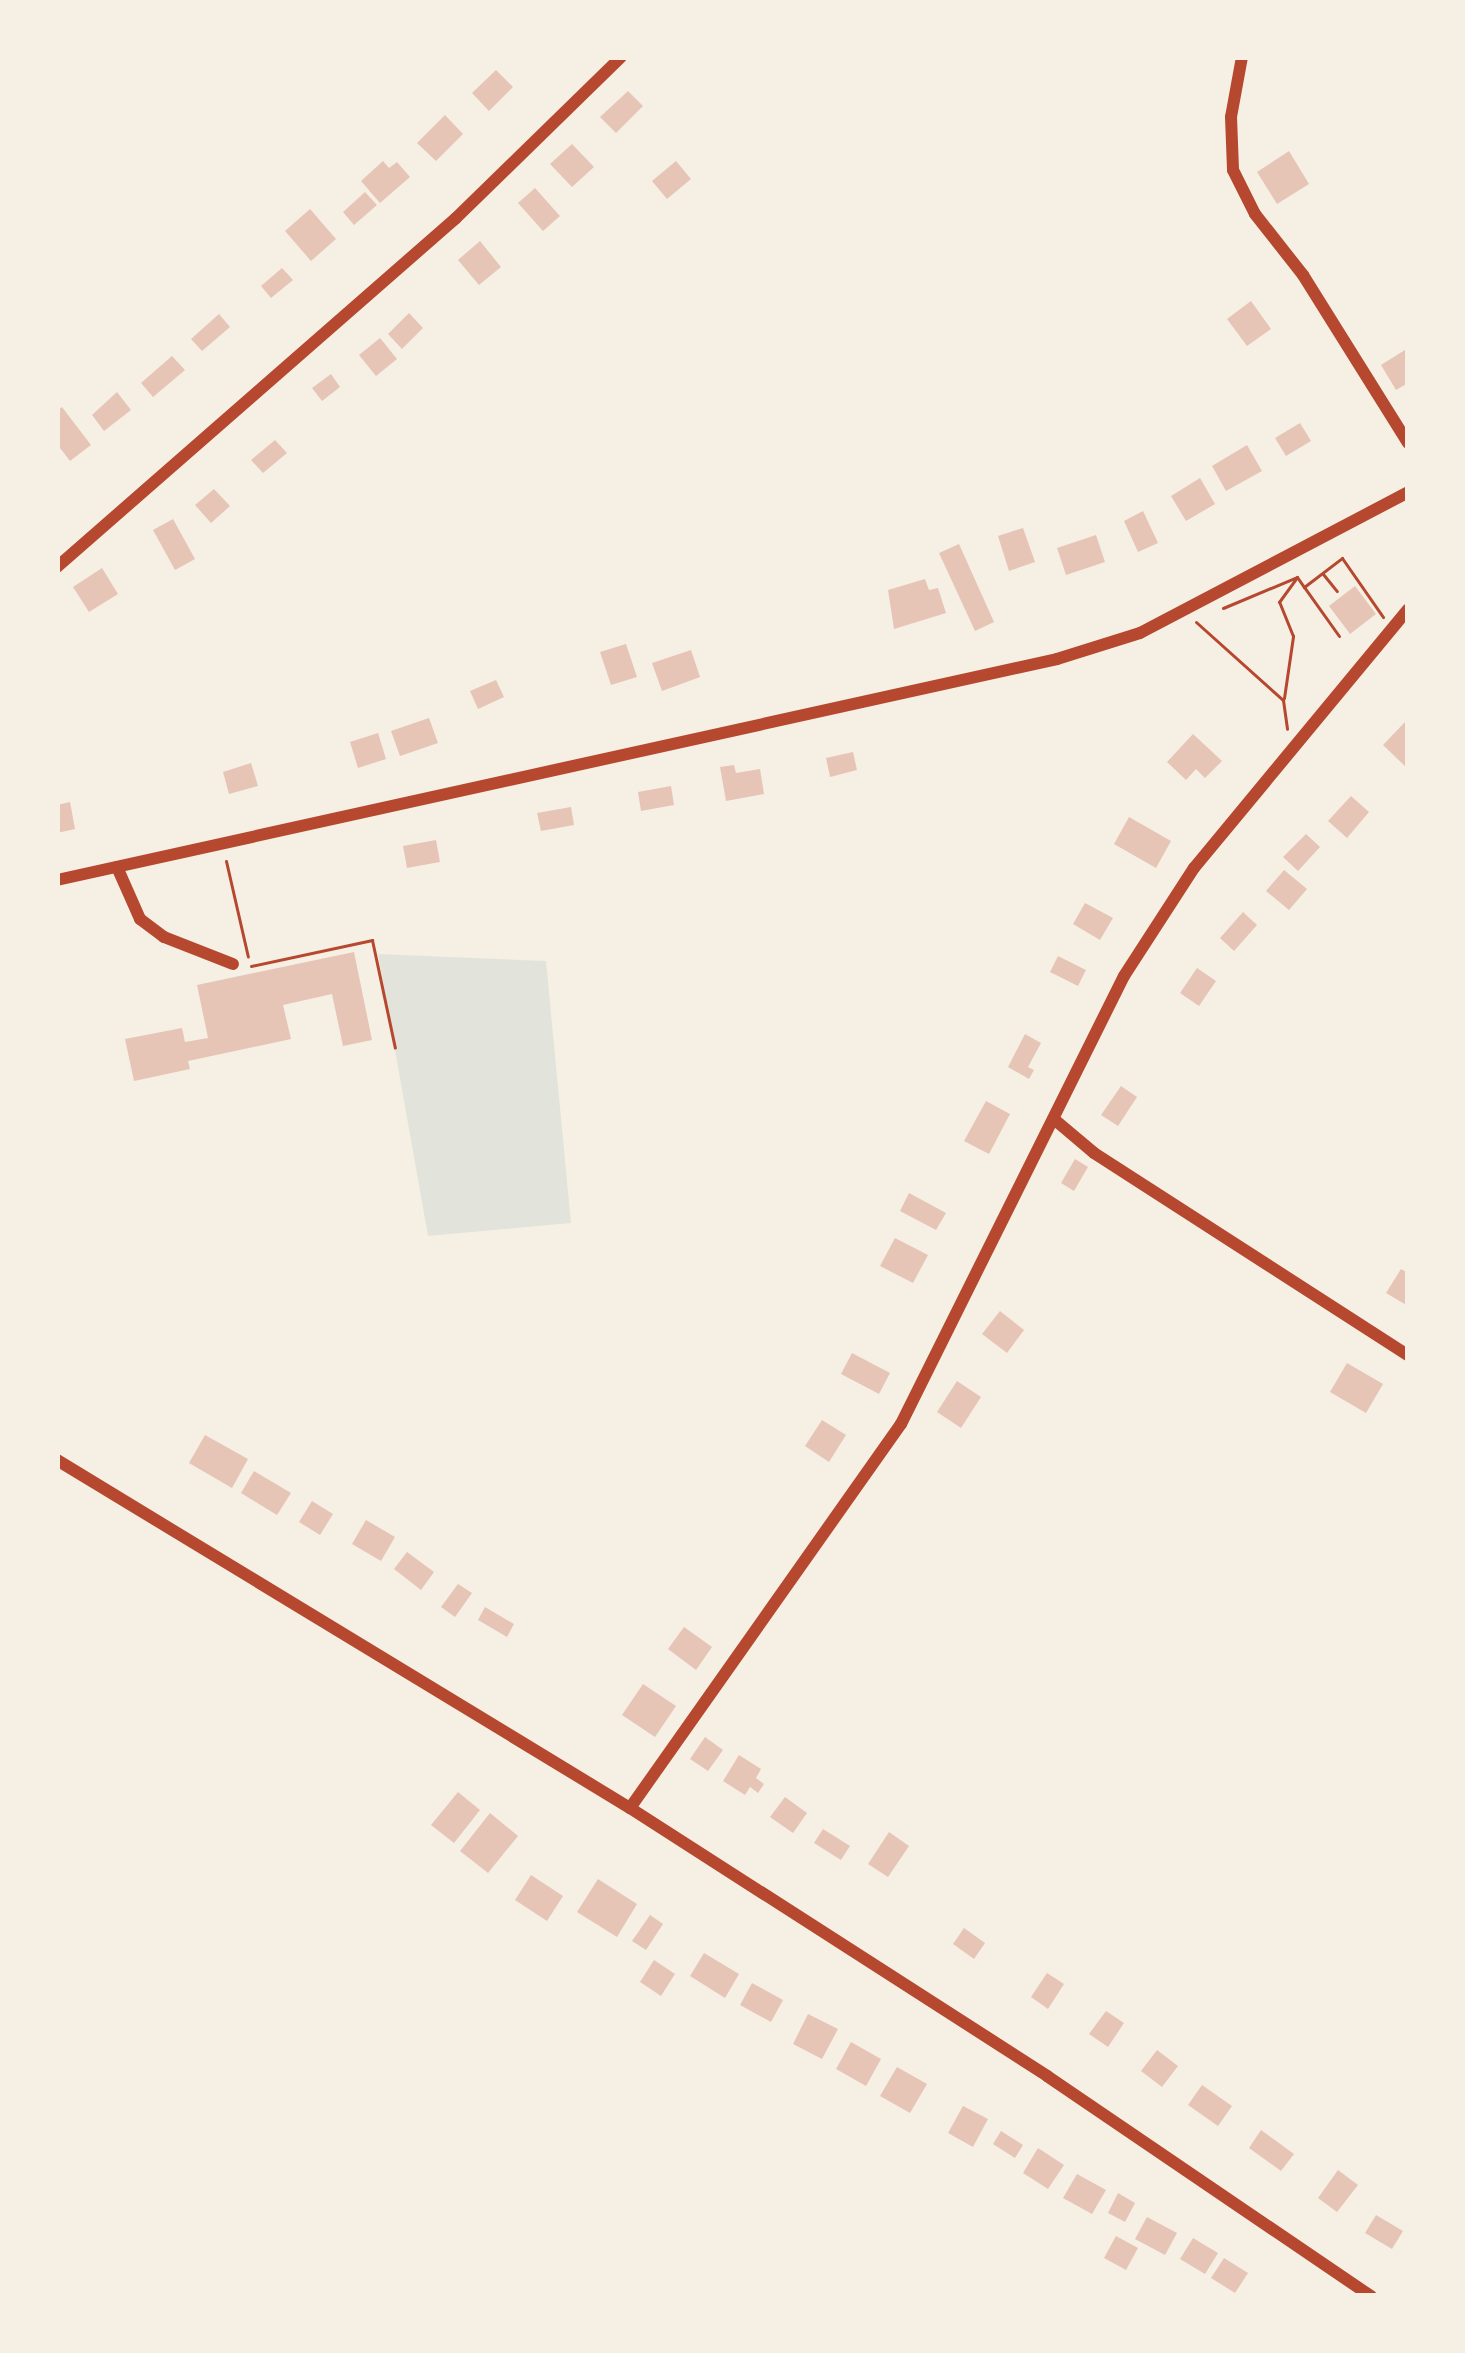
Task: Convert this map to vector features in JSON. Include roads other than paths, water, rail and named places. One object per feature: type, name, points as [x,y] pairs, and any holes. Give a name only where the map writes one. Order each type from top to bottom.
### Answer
[{"type":"street","points":[[57,567],[455,219],[621,57]]},
{"type":"street","points":[[1242,57],[1231,116],[1233,170],[1255,214],[1303,275],[1408,443]]},
{"type":"street","points":[[57,880],[1057,659],[1140,633],[1408,492]]},
{"type":"street","points":[[630,1808],[901,1424],[1124,976],[1194,868],[1408,609]]},
{"type":"street","points":[[117,867],[140,919],[164,937],[233,964]]},
{"type":"street","points":[[1054,1120],[1094,1153],[1408,1354]]},
{"type":"street","points":[[57,1460],[630,1808],[1047,2076],[1371,2296]]}]
